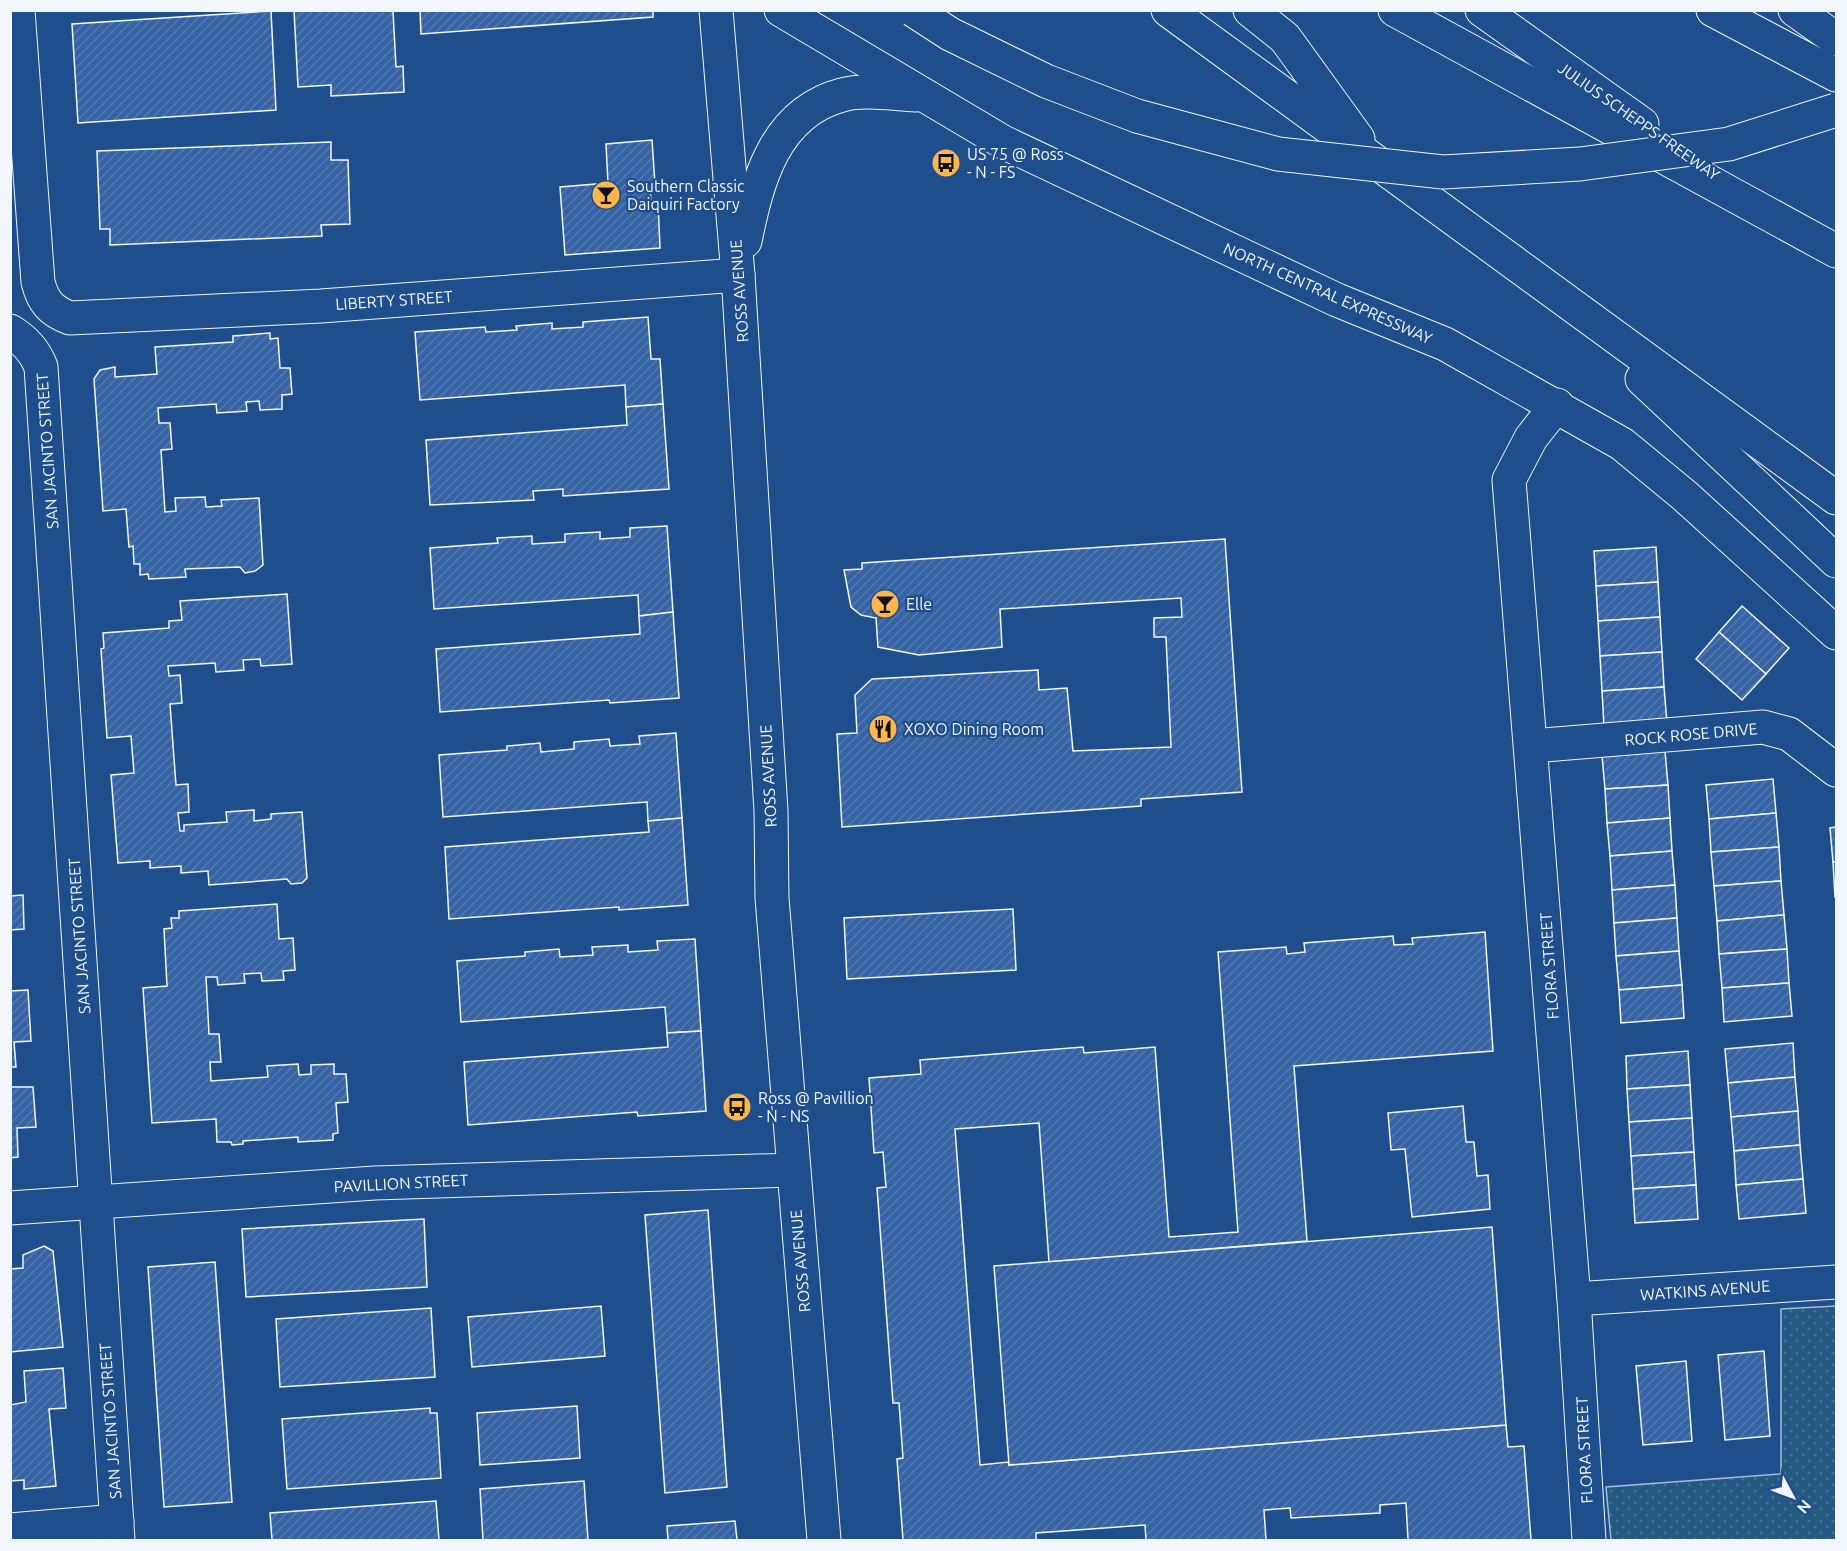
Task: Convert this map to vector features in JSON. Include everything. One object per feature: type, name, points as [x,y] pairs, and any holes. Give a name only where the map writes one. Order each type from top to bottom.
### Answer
[{"type":"main road","name":"LIBERTY STREET","points":[[18,10],[38,282],[41,295],[52,311],[70,318],[321,306],[738,275]]},
{"type":"main road","name":"ROSS AVENUE","points":[[716,10],[738,275],[771,811],[772,898],[792,1170],[824,1540]]},
{"type":"main road","name":"NORTH CENTRAL EXPRESSWAY","points":[[781,10],[844,50],[1003,142],[1337,300],[1445,344],[1557,405],[1623,444],[1685,496],[1836,633]]},
{"type":"main road","points":[[807,10],[844,50]]},
{"type":"main road","points":[[913,10],[950,34],[1046,81],[1137,116],[1278,154],[1301,157],[1443,172],[1580,164],[1729,144],[1836,110]]},
{"type":"main road","points":[[1168,10],[1836,498]]},
{"type":"main road","points":[[1250,10],[1285,38],[1376,164]]},
{"type":"main road","points":[[1395,10],[1836,250]]},
{"type":"main road","name":"JULIUS SCHEPPS FREEWAY","points":[[1482,10],[1624,112],[1798,229]]},
{"type":"main road","points":[[1713,10],[1836,75]]},
{"type":"main road","points":[[1795,10],[1836,39]]},
{"type":"main road","points":[[738,275],[762,170],[784,134],[808,111],[841,95],[864,92],[921,95]]},
{"type":"main road","points":[[1477,237],[1651,387],[1836,561]]},
{"type":"main road","name":"SAN JACINTO STREET","points":[[16,334],[37,355],[41,367],[94,1202],[118,1531]]},
{"type":"main road","name":"FLORA STREET","points":[[1557,405],[1531,438],[1509,480],[1532,746],[1574,1299],[1589,1540]]},
{"type":"main road","name":"ROCK ROSE DRIVE","points":[[1532,746],[1764,727],[1789,734],[1836,770]]},
{"type":"main road","name":"PAVILLION STREET","points":[[10,1208],[375,1183],[792,1170]]},
{"type":"main road","name":"WATKINS AVENUE","points":[[1574,1299],[1836,1282]]},
{"type":"main road","points":[[10,1530],[118,1531]]},
{"type":"shaded area","points":[[1836,1306],[1836,1540],[1611,1540],[1606,1487],[1781,1474],[1781,1309]]},
{"type":"building","points":[[294,10],[393,11],[396,67],[403,66],[404,92],[331,96],[331,85],[298,87]]},
{"type":"building","points":[[420,10],[653,10],[653,17],[421,34]]},
{"type":"building","points":[[271,11],[276,110],[78,123],[72,24]]},
{"type":"building","name":"Southern Classic Daiquiri Factory","points":[[652,140],[655,184],[650,185],[651,203],[658,203],[660,248],[565,255],[560,187],[608,183],[606,144]]},
{"type":"building","points":[[331,142],[331,160],[348,160],[350,224],[321,225],[322,236],[110,245],[110,229],[100,229],[97,151]]},
{"type":"building","points":[[648,317],[651,359],[660,359],[663,404],[626,407],[625,385],[420,400],[415,332],[485,327],[486,332],[517,330],[516,326],[552,323],[552,329],[583,327],[583,322]]},
{"type":"building","points":[[270,333],[270,339],[278,338],[280,368],[290,368],[292,394],[282,395],[282,409],[260,410],[259,401],[246,402],[247,411],[217,413],[216,404],[158,408],[159,423],[170,423],[172,449],[161,450],[165,512],[176,511],[175,498],[205,497],[206,507],[222,506],[221,500],[259,498],[263,565],[255,571],[245,573],[240,567],[185,569],[186,577],[149,579],[148,574],[140,575],[140,564],[134,564],[133,546],[129,547],[126,509],[103,511],[94,379],[100,370],[115,367],[115,377],[157,374],[155,347],[233,342],[233,336]]},
{"type":"building","points":[[663,404],[669,489],[563,496],[563,489],[533,491],[534,500],[430,505],[426,440],[627,425],[626,407]]},
{"type":"building","points":[[667,526],[673,612],[639,616],[638,595],[434,609],[430,548],[498,543],[497,538],[532,536],[532,544],[565,542],[565,534],[600,532],[600,539],[630,537],[630,528]]},
{"type":"building","points":[[1225,539],[1242,792],[1141,799],[1141,806],[842,827],[837,734],[857,733],[855,695],[872,679],[1038,670],[1039,690],[1067,688],[1073,751],[1171,747],[1166,637],[1154,637],[1154,618],[1182,617],[1181,598],[1000,609],[1002,647],[919,655],[878,647],[876,618],[861,615],[851,607],[844,570],[862,569],[862,563]]},
{"type":"building","points":[[1656,547],[1658,582],[1596,586],[1594,551]]},
{"type":"building","points":[[1658,582],[1660,617],[1598,621],[1596,586]]},
{"type":"building","points":[[287,594],[292,664],[261,666],[260,659],[243,660],[244,670],[216,672],[215,663],[168,666],[169,676],[180,675],[182,703],[170,704],[176,785],[188,784],[189,812],[178,813],[180,831],[184,831],[184,825],[227,822],[226,812],[254,810],[254,821],[271,819],[271,814],[302,812],[307,878],[302,883],[291,884],[287,879],[209,885],[208,871],[181,873],[181,866],[150,868],[150,861],[118,863],[111,775],[134,773],[131,736],[107,738],[101,649],[104,648],[103,633],[169,628],[169,621],[182,620],[180,601]]},
{"type":"building","points":[[1742,606],[1789,648],[1766,674],[1719,632]]},
{"type":"building","points":[[673,612],[679,698],[610,703],[609,700],[440,712],[436,649],[640,634],[639,616]]},
{"type":"building","points":[[1660,617],[1662,652],[1600,656],[1598,621]]},
{"type":"building","points":[[1719,632],[1766,674],[1742,700],[1696,659]]},
{"type":"building","points":[[1662,652],[1664,687],[1602,691],[1600,656]]},
{"type":"building","points":[[1664,687],[1667,723],[1604,727],[1602,691]]},
{"type":"building","points":[[676,733],[682,818],[648,821],[647,802],[443,817],[439,755],[507,750],[507,746],[540,743],[541,752],[574,749],[574,742],[609,739],[610,746],[640,744],[639,736]]},
{"type":"building","points":[[1665,751],[1668,785],[1605,789],[1602,756]]},
{"type":"building","points":[[1773,779],[1776,813],[1709,819],[1706,785]]},
{"type":"building","points":[[1668,785],[1670,818],[1607,823],[1605,789]]},
{"type":"building","points":[[1776,813],[1779,847],[1711,852],[1709,819]]},
{"type":"building","points":[[682,818],[688,905],[619,910],[619,907],[449,919],[445,847],[649,832],[648,821]]},
{"type":"building","points":[[1670,818],[1672,851],[1610,856],[1607,823]]},
{"type":"building","points":[[1836,827],[1836,862],[1833,862],[1830,828]]},
{"type":"building","points":[[1779,847],[1781,881],[1714,886],[1711,852]]},
{"type":"building","points":[[1672,851],[1675,885],[1612,890],[1610,856]]},
{"type":"building","points":[[1833,862],[1836,862],[1836,897],[1835,897]]},
{"type":"building","points":[[1781,881],[1784,915],[1717,921],[1714,886]]},
{"type":"building","points":[[1675,885],[1677,918],[1614,923],[1612,890]]},
{"type":"building","points":[[23,895],[24,929],[10,930],[10,896]]},
{"type":"building","points":[[277,904],[279,939],[293,938],[295,970],[283,971],[284,980],[262,981],[261,973],[244,974],[245,983],[218,985],[217,977],[206,977],[209,1034],[219,1034],[221,1062],[210,1062],[211,1081],[268,1077],[267,1066],[298,1064],[299,1075],[311,1074],[311,1065],[334,1064],[334,1074],[346,1074],[348,1102],[336,1103],[338,1133],[333,1134],[333,1140],[298,1142],[298,1137],[243,1141],[243,1144],[232,1145],[231,1142],[217,1142],[216,1119],[152,1123],[143,988],[167,986],[164,929],[172,928],[171,918],[179,918],[179,911]]},
{"type":"building","points":[[1013,909],[1016,970],[847,979],[844,918]]},
{"type":"building","points":[[1784,915],[1787,949],[1719,954],[1717,921]]},
{"type":"building","points":[[1677,918],[1679,951],[1616,956],[1614,923]]},
{"type":"building","points":[[1485,932],[1493,1051],[1294,1066],[1307,1241],[1049,1262],[1039,1123],[955,1129],[980,1465],[1008,1462],[1009,1465],[1506,1425],[1508,1447],[1524,1446],[1531,1540],[1408,1540],[1406,1503],[1380,1505],[1380,1513],[1291,1518],[1290,1508],[1264,1510],[1266,1540],[1146,1540],[1145,1525],[1036,1533],[1036,1540],[903,1540],[897,1459],[903,1458],[899,1403],[893,1403],[877,1188],[886,1187],[883,1152],[874,1153],[869,1078],[921,1074],[920,1060],[1083,1047],[1084,1053],[1155,1047],[1169,1237],[1238,1232],[1218,952],[1286,947],[1287,954],[1305,952],[1304,943],[1393,936],[1394,945],[1413,944],[1412,938]]},
{"type":"building","points":[[695,939],[701,1031],[667,1033],[665,1007],[461,1022],[457,961],[525,956],[525,952],[559,949],[560,957],[593,955],[592,947],[628,945],[628,952],[658,950],[657,941]]},
{"type":"building","points":[[1787,949],[1789,983],[1722,988],[1719,954]]},
{"type":"building","points":[[1679,951],[1682,985],[1619,990],[1616,956]]},
{"type":"building","points":[[1789,983],[1792,1016],[1724,1022],[1722,988]]},
{"type":"building","points":[[1682,985],[1684,1018],[1621,1023],[1619,990]]},
{"type":"building","points":[[28,990],[31,1041],[14,1042],[16,1067],[10,1067],[10,991]]},
{"type":"building","points":[[701,1031],[706,1111],[638,1116],[637,1112],[468,1125],[464,1062],[668,1047],[667,1033]]},
{"type":"building","points":[[1793,1043],[1795,1077],[1728,1083],[1725,1049]]},
{"type":"building","points":[[1688,1051],[1690,1085],[1627,1089],[1626,1056]]},
{"type":"building","points":[[1795,1077],[1798,1111],[1731,1117],[1728,1083]]},
{"type":"building","points":[[1690,1085],[1692,1118],[1629,1122],[1627,1089]]},
{"type":"building","points":[[10,1087],[33,1087],[36,1127],[17,1128],[18,1157],[10,1158]]},
{"type":"building","points":[[1463,1106],[1466,1142],[1474,1142],[1477,1176],[1488,1175],[1490,1209],[1412,1217],[1405,1149],[1391,1150],[1388,1113]]},
{"type":"building","points":[[1798,1111],[1800,1145],[1734,1151],[1731,1117]]},
{"type":"building","points":[[1692,1118],[1694,1152],[1631,1156],[1629,1122]]},
{"type":"building","points":[[1800,1145],[1803,1179],[1736,1185],[1734,1151]]},
{"type":"building","points":[[1694,1152],[1696,1185],[1633,1189],[1631,1156]]},
{"type":"building","points":[[1803,1179],[1806,1213],[1739,1219],[1736,1185]]},
{"type":"building","points":[[1696,1185],[1698,1219],[1635,1223],[1633,1189]]},
{"type":"building","points":[[708,1210],[727,1487],[665,1493],[645,1215]]},
{"type":"building","points":[[424,1219],[427,1287],[246,1297],[242,1229]]},
{"type":"building","points":[[1492,1227],[1506,1425],[1009,1465],[994,1266]]},
{"type":"building","points":[[44,1246],[53,1251],[63,1347],[10,1352],[10,1269],[23,1268],[23,1255]]},
{"type":"building","points":[[215,1262],[232,1502],[164,1507],[148,1267]]},
{"type":"building","points":[[601,1306],[605,1356],[472,1367],[468,1317]]},
{"type":"building","points":[[431,1308],[435,1377],[280,1387],[276,1319]]},
{"type":"building","points":[[1764,1351],[1770,1436],[1725,1440],[1718,1355]]},
{"type":"building","points":[[1686,1361],[1692,1441],[1643,1445],[1636,1366]]},
{"type":"building","points":[[63,1368],[66,1408],[49,1409],[56,1486],[24,1489],[24,1480],[10,1481],[10,1405],[26,1402],[24,1371]]},
{"type":"building","points":[[577,1406],[580,1458],[480,1465],[477,1413]]},
{"type":"building","points":[[430,1408],[430,1413],[437,1413],[441,1478],[287,1489],[282,1419]]},
{"type":"building","points":[[584,1481],[588,1540],[483,1540],[480,1489]]},
{"type":"building","points":[[436,1501],[439,1540],[272,1540],[270,1513]]},
{"type":"building","points":[[735,1521],[737,1540],[668,1540],[667,1526]]},
{"type":"place","name":"US 75 @ Ross - N - FS","points":[[946,163]]},
{"type":"place","name":"Southern Classic Daiquiri Factory","points":[[606,195]]},
{"type":"place","name":"Elle","points":[[885,604]]},
{"type":"place","name":"XOXO Dining Room","points":[[883,729]]},
{"type":"place","name":"Ross @ Pavillion - N - NS","points":[[737,1107]]}]
